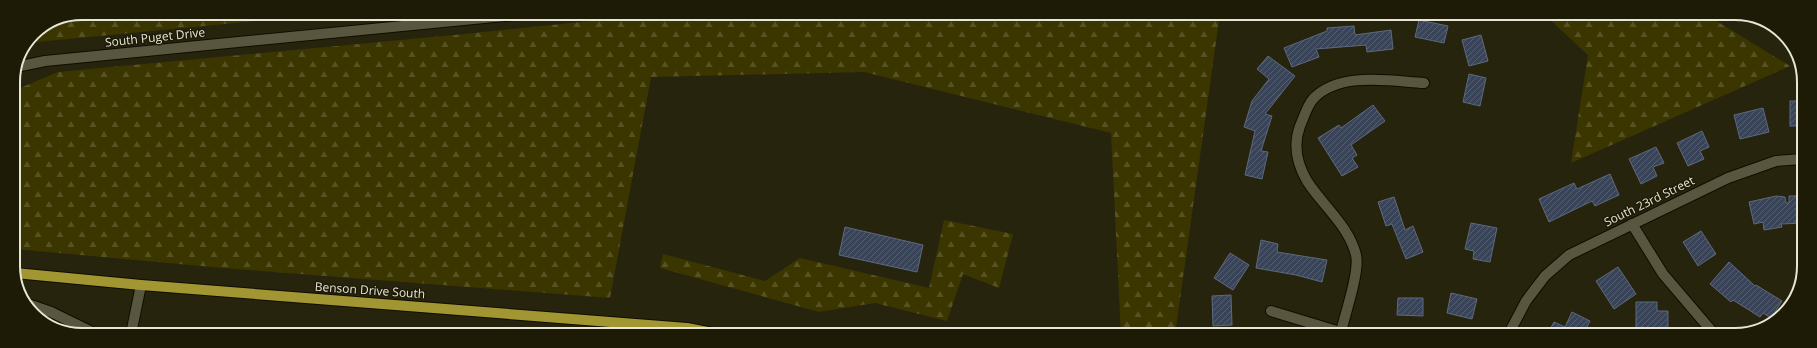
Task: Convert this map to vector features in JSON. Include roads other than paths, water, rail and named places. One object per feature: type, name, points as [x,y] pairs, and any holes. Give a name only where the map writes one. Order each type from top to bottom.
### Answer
[{"type":"main road","name":"Benson Drive South","points":[[21,274],[141,285],[687,328]]},
{"type":"street","name":"South Puget Drive","points":[[22,66],[45,61],[464,20]]},
{"type":"street","points":[[1347,328],[1356,257],[1347,234],[1307,181],[1299,164],[1296,147],[1299,130],[1305,112],[1313,99],[1325,89],[1337,83],[1352,80],[1424,83]]},
{"type":"street","name":"South 23rd Street","points":[[1512,328],[1526,301],[1544,276],[1569,255],[1728,178],[1776,161],[1797,159]]},
{"type":"street","points":[[1632,224],[1663,274],[1709,328]]},
{"type":"street","points":[[132,328],[141,285]]},
{"type":"street","points":[[34,306],[51,312],[84,328]]},
{"type":"street","points":[[1271,310],[1330,328]]}]
